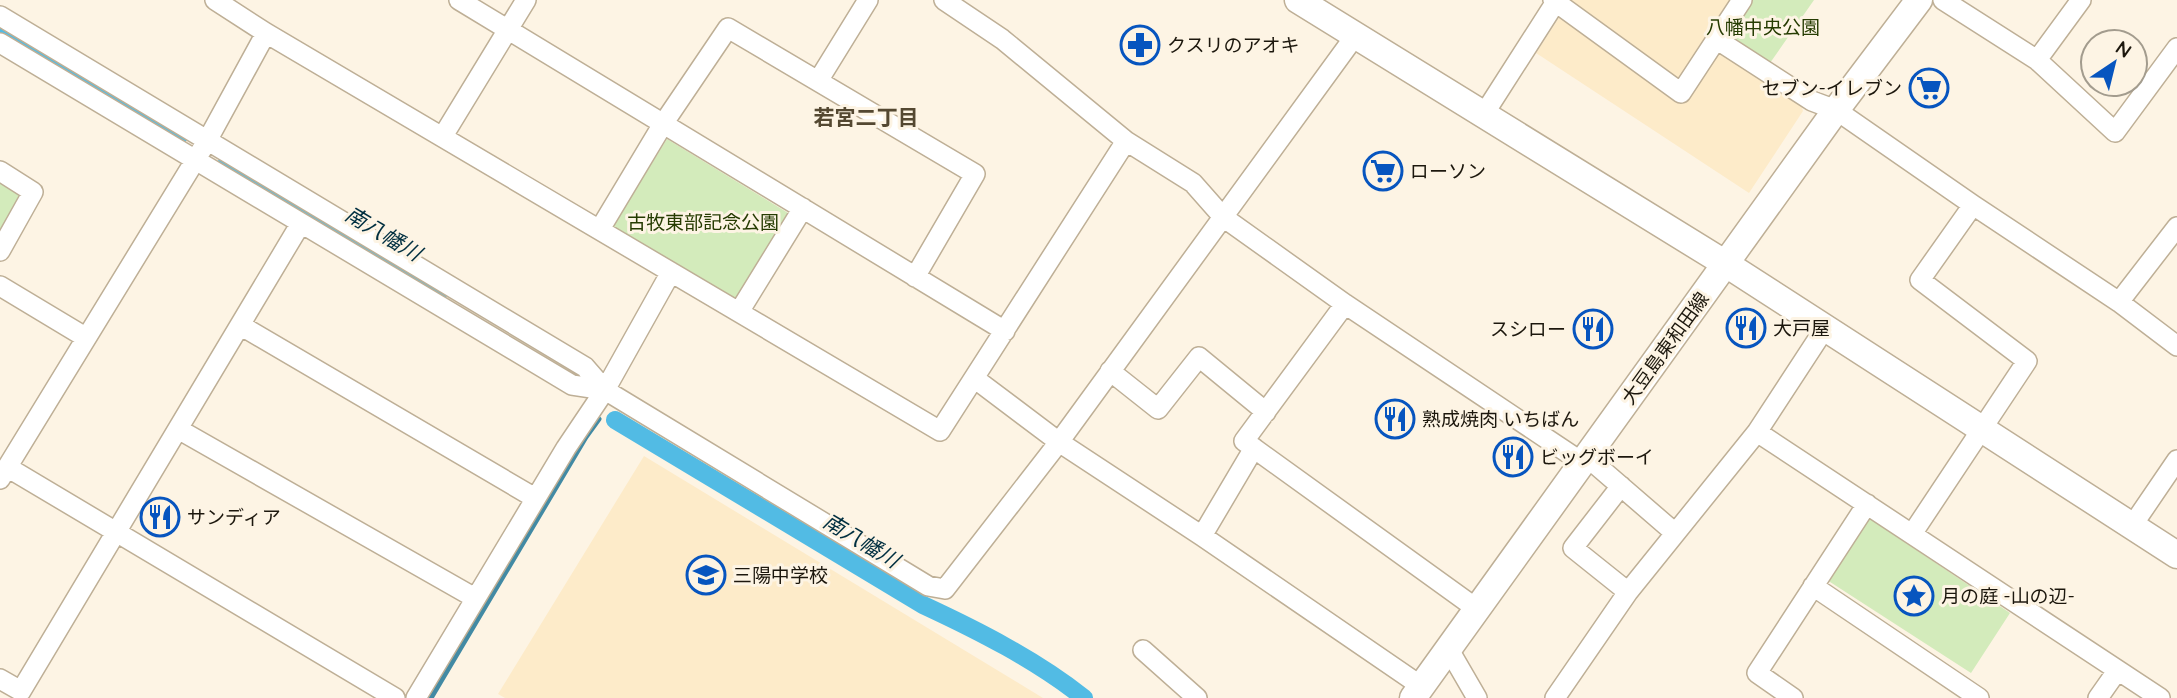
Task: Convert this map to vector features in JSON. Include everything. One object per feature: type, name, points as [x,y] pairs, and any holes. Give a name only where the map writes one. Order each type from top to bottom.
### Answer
[{"type":"street","points":[[215,0],[266,33],[940,430],[1126,141]]},
{"type":"street","points":[[458,0],[1005,331]]},
{"type":"street","points":[[443,136],[526,0]]},
{"type":"street","points":[[818,81],[868,0]]},
{"type":"street","points":[[944,0],[1002,39],[1126,141],[1193,183],[1223,217],[1345,304],[1585,460],[1621,486],[1675,533]]},
{"type":"street","points":[[1298,0],[1726,264],[2177,555]]},
{"type":"street","points":[[1484,114],[1555,1],[1681,93],[1742,0]]},
{"type":"street","name":"大豆島東和田線","points":[[1417,692],[1836,110],[1919,0]]},
{"type":"street","points":[[1943,0],[2037,60],[2115,132],[2177,48]]},
{"type":"street","points":[[2037,60],[2081,0]]},
{"type":"street","points":[[0,16],[585,367],[605,390],[928,586],[945,589],[1059,442],[1355,36]]},
{"type":"street","points":[[600,229],[663,124],[728,28],[975,174],[915,276]]},
{"type":"street","points":[[266,33],[207,141],[4,473],[116,532],[395,698]]},
{"type":"street","points":[[1716,39],[1812,101],[1836,110],[2119,302],[2177,346]]},
{"type":"street","points":[[0,43],[572,385],[605,390]]},
{"type":"street","points":[[0,171],[33,191],[0,251]]},
{"type":"street","points":[[1912,534],[2027,361],[1920,280],[1973,205]]},
{"type":"street","points":[[739,312],[803,208]]},
{"type":"street","points":[[0,679],[21,691],[301,223]]},
{"type":"street","points":[[2119,302],[2177,227]]},
{"type":"street","points":[[416,698],[566,448],[605,390],[671,272]]},
{"type":"street","points":[[0,286],[85,337]]},
{"type":"street","points":[[1345,304],[1244,441],[1477,609]]},
{"type":"street","points":[[240,326],[536,498]]},
{"type":"street","points":[[1555,698],[1628,592],[1757,432],[1825,328]]},
{"type":"street","points":[[1110,371],[1158,409],[1199,357],[1266,412]]},
{"type":"street","points":[[974,378],[1059,442],[1202,536],[1417,692]]},
{"type":"street","points":[[178,429],[475,598]]},
{"type":"street","points":[[1757,432],[2160,698]]},
{"type":"street","points":[[1202,536],[1254,448]]},
{"type":"street","points":[[2132,526],[2177,460]]},
{"type":"street","points":[[1621,486],[1573,548],[1628,592]]},
{"type":"street","points":[[1793,698],[1757,673],[1867,504]]},
{"type":"street","points":[[1814,586],[1979,698]]},
{"type":"street","points":[[1448,648],[1477,698]]},
{"type":"street","points":[[1143,650],[1197,698]]},
{"type":"street","points":[[2098,698],[2117,671]]},
{"type":"shaded area","points":[[1562,0],[1745,0],[1714,49],[1800,101],[1803,111],[1749,193],[1536,53],[1568,4]]},
{"type":"shaded area","name":"三陽中学校","points":[[644,456],[1043,698],[505,698],[498,694]]},
{"type":"green space","name":"八幡中央公園","points":[[1750,0],[1814,0],[1770,63],[1726,34]]},
{"type":"green space","name":"古牧東部記念公園","points":[[667,139],[793,216],[738,304],[612,227]]},
{"type":"green space","points":[[0,171],[33,192],[0,247]]},
{"type":"green space","points":[[1869,518],[2010,613],[1971,673],[1827,580]]},
{"type":"waterway","name":"南八幡川","points":[[0,29],[179,136]]},
{"type":"waterway","name":"南八幡川","points":[[226,165],[438,294]]},
{"type":"waterway","points":[[431,698],[599,419]]},
{"type":"waterway","name":"南八幡川","points":[[615,420],[923,605],[1027,659],[1084,698]]},
{"type":"place","name":"クスリのアオキ","points":[[1140,45]]},
{"type":"place","name":"セブン-イレブン","points":[[1929,88]]},
{"type":"place","name":"ローソン","points":[[1383,171]]},
{"type":"place","name":"大戸屋","points":[[1746,328]]},
{"type":"place","name":"スシロー","points":[[1593,329]]},
{"type":"place","name":"熟成焼肉 いちばん","points":[[1395,419]]},
{"type":"place","name":"ビッグボーイ","points":[[1513,457]]},
{"type":"place","name":"サンディア","points":[[160,517]]},
{"type":"place","name":"三陽中学校","points":[[706,575]]},
{"type":"place","name":"月の庭 -山の辺-","points":[[1914,596]]},
{"type":"district","name":"若宮二丁目","points":[[866,118]]}]
